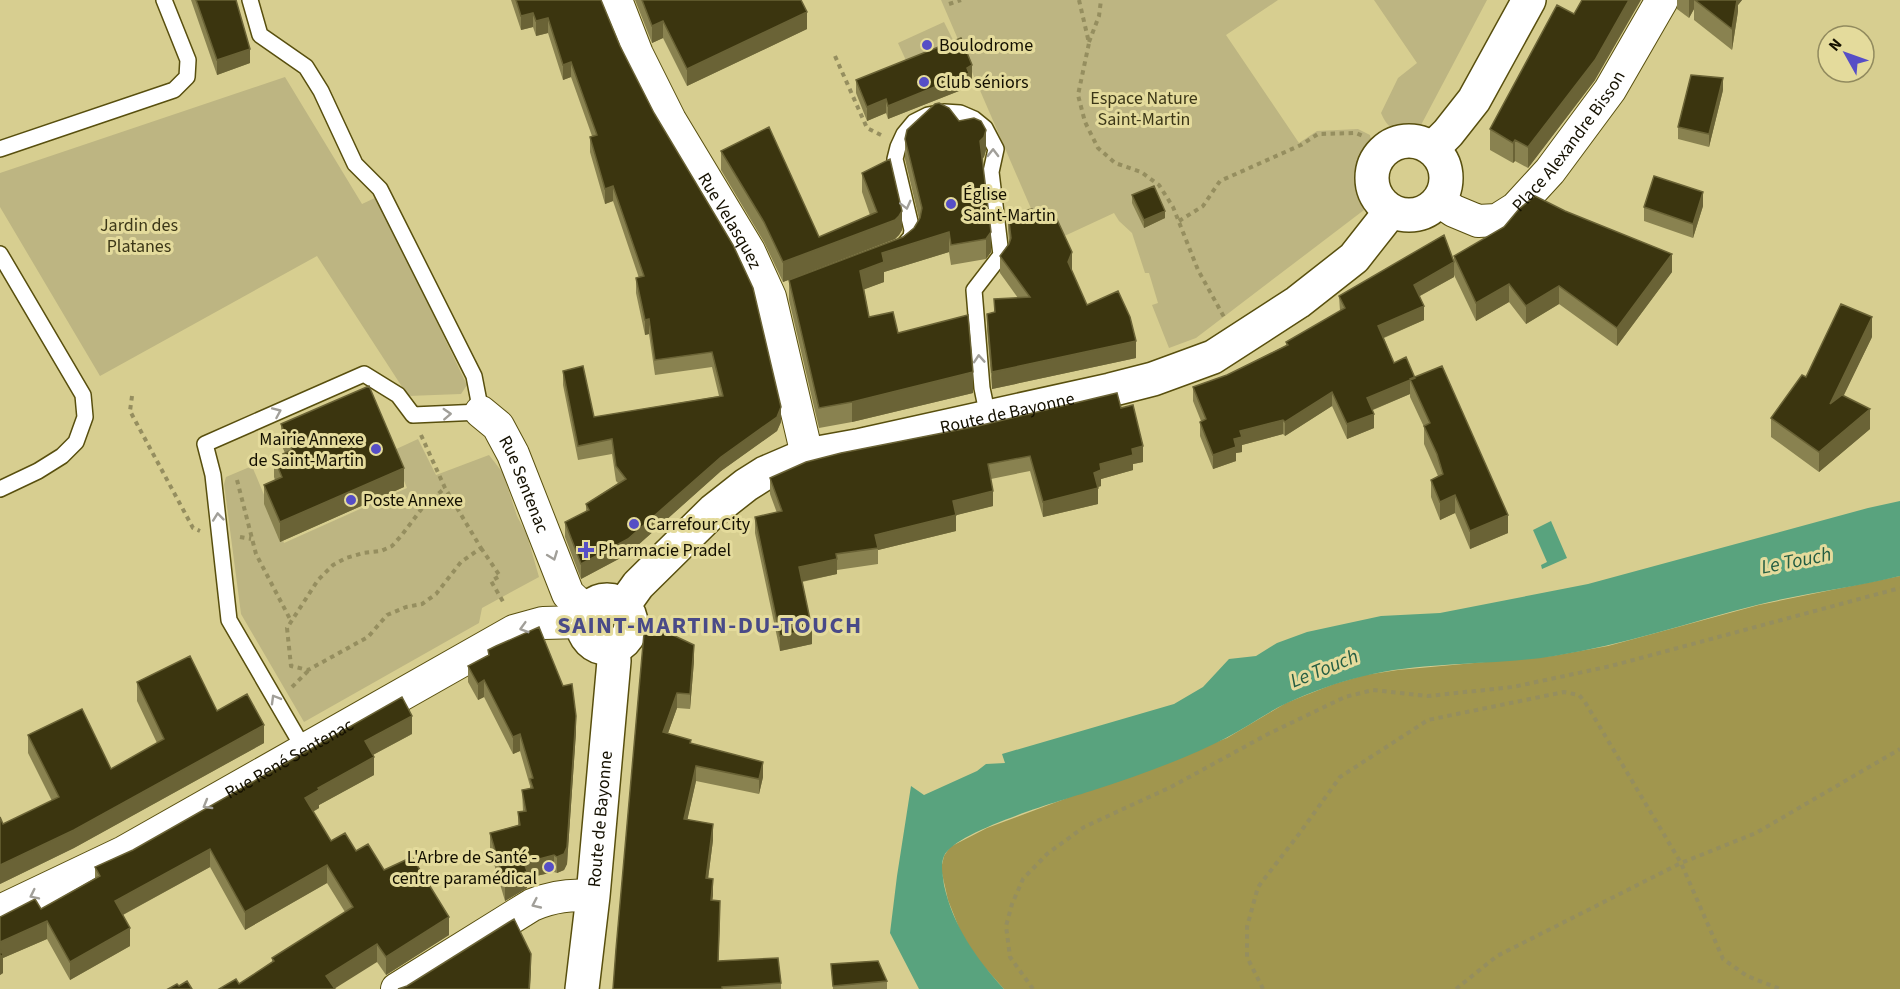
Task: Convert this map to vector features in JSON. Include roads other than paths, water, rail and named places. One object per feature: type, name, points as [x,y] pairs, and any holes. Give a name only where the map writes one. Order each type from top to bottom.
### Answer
[{"type":"street","name":"Rue Velasquez","points":[[616,0],[637,54],[670,120],[776,295],[807,455]]},
{"type":"street","points":[[1433,148],[1474,100],[1529,0]]},
{"type":"street","name":"Place Alexandre Bisson","points":[[1439,201],[1454,211],[1478,221],[1497,220],[1516,208],[1550,171],[1610,90],[1662,0]]},
{"type":"street","points":[[1402,141],[1418,141],[1433,148],[1447,173],[1444,192],[1439,201],[1429,210],[1417,214],[1404,215],[1391,211],[1376,195],[1372,185],[1371,174],[1380,154],[1388,147],[1402,141]]},
{"type":"street","name":"Route de Bayonne","points":[[623,606],[638,585],[713,511],[765,473],[807,455],[857,446],[1153,379],[1213,357],[1238,343],[1298,302],[1354,258],[1391,211]]},
{"type":"street","name":"Rue Sentenac","points":[[481,412],[498,426],[513,454],[568,594],[584,617]]},
{"type":"street","points":[[610,600],[623,606],[631,621],[627,638],[613,648],[601,648],[591,643],[584,634],[584,617],[596,602],[610,600]]},
{"type":"street","name":"Rue René Sentenac","points":[[0,911],[124,852],[514,631],[543,623],[584,617]]},
{"type":"street","name":"Route de Bayonne","points":[[582,989],[593,896],[614,661],[613,648]]},
{"type":"street","points":[[397,989],[532,905],[549,898],[572,894],[593,896]]},
{"type":"lane","points":[[0,149],[174,90],[187,77],[188,60],[164,0]]},
{"type":"lane","points":[[250,0],[260,35],[306,67],[321,91],[355,164],[380,189],[474,376],[481,412],[413,415],[398,394],[364,374],[205,444],[213,475],[229,620],[304,749]]},
{"type":"lane","points":[[889,252],[900,248],[907,242],[912,230],[895,159],[904,134],[914,122],[928,115],[944,112],[960,113],[974,120],[985,128],[996,149],[991,172],[1001,255],[974,290],[982,388],[988,417]]},
{"type":"lane","points":[[0,254],[83,395],[85,417],[76,442],[62,456],[38,471],[0,489]]},
{"type":"water","name":"Le Touch","points":[[1900,501],[1900,576],[1775,601],[1631,640],[1554,656],[1411,668],[1354,678],[1287,703],[1226,738],[1177,760],[1035,809],[968,837],[952,846],[944,856],[942,867],[944,885],[953,914],[967,941],[1004,989],[919,989],[890,933],[911,786],[924,795],[977,771],[986,764],[1005,763],[1002,754],[1174,704],[1203,687],[1229,659],[1256,656],[1277,643],[1307,632],[1381,616],[1440,613],[1588,584]]},
{"type":"water","points":[[1551,521],[1567,558],[1542,569],[1541,565],[1547,562],[1533,530]]},
{"type":"place","name":"Boulodrome","points":[[927,45]]},
{"type":"place","name":"Club séniors","points":[[924,82]]},
{"type":"place","name":"Église Saint-Martin","points":[[951,204]]},
{"type":"place","name":"Mairie Annexe de Saint-Martin","points":[[376,449]]},
{"type":"place","name":"Poste Annexe","points":[[351,500]]},
{"type":"place","name":"Carrefour City","points":[[634,524]]},
{"type":"place","name":"Pharmacie Pradel","points":[[586,550]]},
{"type":"place","name":"L'Arbre de Santé - centre paramédical","points":[[549,867]]},
{"type":"district","name":"SAINT-MARTIN-DU-TOUCH","points":[[710,625]]},
{"type":"park label","name":"Espace Nature Saint-Martin","points":[[1144,108]]},
{"type":"park label","name":"Jardin des Platanes","points":[[139,235]]}]
